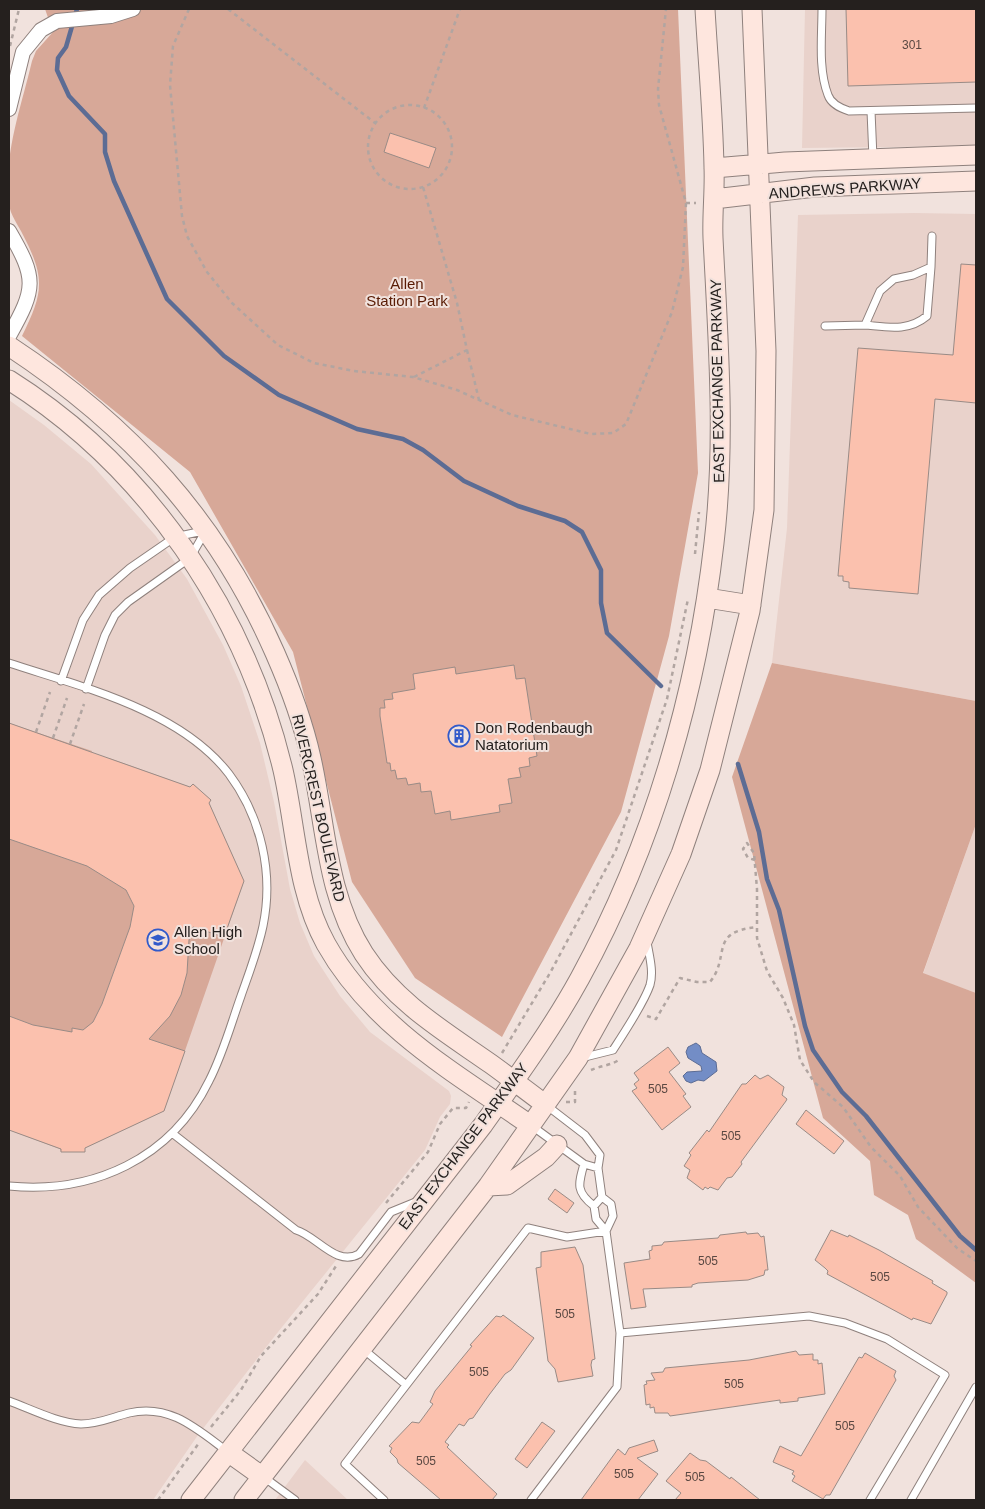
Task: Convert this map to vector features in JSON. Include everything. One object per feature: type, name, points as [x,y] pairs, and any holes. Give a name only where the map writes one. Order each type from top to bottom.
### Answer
[{"type":"main road","name":"EAST EXCHANGE PARKWAY","points":[[191,1500],[514,1081],[580,977],[607,923],[641,841],[682,719],[692,675],[698,596],[715,541],[720,451],[719,361],[712,226],[702,199],[714,168],[705,9]]},
{"type":"main road","points":[[244,1500],[488,1186],[530,1125],[581,1066],[645,934],[681,854],[710,770],[731,693],[751,605],[764,510],[766,351],[752,9]]},
{"type":"main road","name":"ANDREWS PARKWAY","points":[[714,168],[785,162],[976,156]]},
{"type":"main road","name":"ANDREWS PARKWAY","points":[[702,199],[815,187],[976,181]]},
{"type":"main road","name":"RIVERCREST BOULEVARD","points":[[9,346],[61,382],[120,431],[169,482],[207,530],[252,602],[292,693],[311,758],[336,893],[350,929],[362,951],[384,981],[413,1010],[546,1105]]},
{"type":"main road","name":"RIVERCREST BOULEVARD","points":[[9,380],[50,409],[102,453],[142,494],[190,558],[225,615],[260,692],[282,769],[311,910],[327,946],[358,990],[383,1018],[402,1034],[530,1125]]},
{"type":"main road","points":[[698,596],[751,605]]},
{"type":"main road","points":[[300,859],[328,854]]},
{"type":"main road","points":[[488,1186],[507,1185],[546,1157],[557,1145]]},
{"type":"main road","points":[[228,1452],[263,1477]]},
{"type":"street","points":[[9,109],[20,59],[27,46],[46,26],[62,20],[116,16],[133,9]]},
{"type":"street","points":[[9,231],[26,263],[31,288],[28,301],[9,336]]},
{"type":"lane","points":[[822,9],[823,65],[828,96],[838,108],[848,111],[976,108]]},
{"type":"lane","points":[[871,111],[873,160]]},
{"type":"lane","points":[[825,326],[865,325],[897,327],[917,325],[922,321],[927,316],[932,236]]},
{"type":"lane","points":[[865,325],[880,290],[894,279],[913,275],[930,267]]},
{"type":"lane","points":[[61,681],[83,620],[99,594],[119,577],[175,537],[207,530]]},
{"type":"lane","points":[[86,689],[105,635],[115,614],[128,602],[190,558],[207,530]]},
{"type":"lane","points":[[9,663],[86,689],[159,717],[181,731],[211,755],[227,772],[246,802],[258,829],[264,853],[267,900],[258,946],[209,1082],[192,1110],[172,1133],[134,1162],[88,1181],[58,1187],[9,1186]]},
{"type":"lane","points":[[581,1066],[613,1050],[650,985],[651,972],[645,934]]},
{"type":"lane","name":"RIVERCREST BOULEVARD","points":[[530,1125],[584,1164],[598,1168],[600,1155],[585,1136],[546,1105]]},
{"type":"lane","points":[[172,1133],[296,1230],[307,1233],[331,1252],[343,1257],[354,1257],[359,1254],[391,1212],[425,1198]]},
{"type":"lane","points":[[532,1500],[617,1387],[620,1333],[606,1232],[596,1219],[594,1206],[584,1198],[578,1186],[584,1164]]},
{"type":"lane","points":[[598,1168],[602,1197],[611,1204],[613,1216],[606,1232]]},
{"type":"lane","points":[[594,1206],[602,1197]]},
{"type":"lane","points":[[384,1500],[345,1464],[405,1384],[528,1228],[567,1237],[606,1232]]},
{"type":"lane","points":[[620,1333],[809,1316],[846,1323],[887,1339],[945,1374],[870,1500]]},
{"type":"lane","points":[[362,1348],[405,1384]]},
{"type":"lane","points":[[911,1500],[976,1387]]},
{"type":"lane","points":[[9,1401],[80,1424],[98,1422],[132,1412],[164,1413],[182,1419],[228,1452]]},
{"type":"lane","points":[[263,1477],[294,1500]]},
{"type":"path","points":[[9,50],[19,9]]},
{"type":"path","points":[[189,9],[173,46],[170,85],[182,216],[187,236],[207,272],[232,303],[278,346],[314,363],[354,371],[413,377],[457,390],[512,415],[591,434],[613,433],[626,424],[679,290],[684,267],[686,203],[659,105],[658,89],[666,9]]},
{"type":"path","points":[[228,9],[376,123]]},
{"type":"path","points":[[424,108],[460,9]]},
{"type":"path","points":[[411,105],[424,108],[442,120],[449,131],[452,145],[451,158],[445,171],[436,181],[410,190],[397,188],[385,182],[375,172],[369,158],[367,144],[371,130],[376,123],[390,110],[411,105]]},
{"type":"path","points":[[423,187],[457,303],[478,400]]},
{"type":"path","points":[[686,203],[702,199]]},
{"type":"path","points":[[697,212],[702,199]]},
{"type":"path","points":[[413,377],[467,350]]},
{"type":"path","points":[[694,557],[699,511]]},
{"type":"path","points":[[500,1055],[550,973],[616,850],[667,699],[698,596]]},
{"type":"path","points":[[36,732],[50,692]]},
{"type":"path","points":[[53,738],[67,698]]},
{"type":"path","points":[[70,744],[84,704]]},
{"type":"path","points":[[755,860],[748,858],[744,852],[743,849],[747,843],[754,853],[755,860],[757,938],[767,971],[794,1025],[800,1060],[814,1082],[843,1107],[871,1147],[900,1176],[918,1207],[957,1248],[976,1261]]},
{"type":"path","points":[[644,1015],[656,1019],[680,978],[697,982],[710,982],[716,974],[721,946],[728,936],[744,928],[757,927]]},
{"type":"path","points":[[581,1066],[616,1063],[623,1056]]},
{"type":"path","points":[[575,1102],[574,1092],[578,1086]]},
{"type":"path","points":[[383,1206],[428,1152],[444,1117],[453,1108],[466,1108],[470,1102]]},
{"type":"path","points":[[158,1500],[204,1435],[241,1390],[275,1339],[318,1294],[325,1279],[343,1257]]},
{"type":"shaded area","points":[[805,9],[976,9],[976,146],[802,148]]},
{"type":"shaded area","points":[[976,214],[976,701],[772,663],[787,528],[798,215]]},
{"type":"shaded area","name":"Allen High School","points":[[9,400],[44,425],[91,464],[155,535],[187,579],[223,645],[241,686],[260,743],[274,802],[290,889],[300,923],[314,956],[340,996],[370,1032],[449,1091],[451,1096],[450,1104],[440,1117],[425,1150],[274,1337],[198,1435],[153,1500],[9,1500]]},
{"type":"shaded area","points":[[976,824],[976,993],[923,974]]},
{"type":"shaded area","points":[[305,1460],[348,1500],[275,1500]]},
{"type":"green space","name":"Allen Station Park","points":[[45,9],[678,9],[698,473],[669,636],[621,812],[502,1037],[415,978],[352,882],[293,652],[190,472],[22,336],[38,297],[39,286],[36,263],[10,208],[9,168],[14,132],[32,61],[36,51],[53,32]]},
{"type":"green space","points":[[772,663],[976,701],[976,824],[923,973],[976,993],[976,1283],[916,1239],[908,1215],[874,1195],[870,1161],[823,1118],[732,777]]},
{"type":"green space","points":[[9,723],[92,751],[87,767],[104,773],[109,758],[190,787],[193,784],[211,800],[209,803],[244,881],[164,1111],[85,1148],[85,1152],[61,1152],[60,1149],[9,1130]]},
{"type":"water","points":[[696,1043],[700,1046],[702,1053],[716,1062],[717,1071],[704,1081],[698,1080],[691,1083],[686,1081],[683,1076],[687,1072],[702,1071],[701,1066],[688,1058],[686,1052],[688,1047]]},
{"type":"building","points":[[846,9],[976,9],[976,82],[848,86]]},
{"type":"building","points":[[390,133],[436,148],[429,168],[384,152]]},
{"type":"building","points":[[961,264],[976,265],[976,403],[935,399],[918,594],[849,588],[849,582],[843,581],[843,576],[838,576],[858,348],[953,355]]},
{"type":"building","name":"Don Rodenbaugh Natatorium","points":[[514,665],[516,679],[525,678],[537,756],[529,758],[530,766],[519,768],[521,777],[508,779],[512,803],[499,805],[500,812],[451,820],[450,811],[435,814],[431,791],[421,792],[420,783],[408,785],[406,778],[397,779],[395,770],[391,771],[390,763],[387,763],[380,716],[380,708],[385,708],[384,700],[393,699],[392,693],[415,689],[413,674],[455,667],[456,674]]},
{"type":"building","points":[[9,723],[190,787],[193,784],[211,800],[209,803],[244,881],[224,937],[193,927],[189,940],[187,973],[181,995],[170,1016],[149,1039],[185,1051],[164,1111],[85,1148],[85,1152],[61,1152],[61,1149],[9,1130],[9,1016],[33,1025],[72,1032],[72,1028],[83,1030],[93,1022],[102,1004],[130,927],[134,906],[126,890],[87,866],[9,839]]},
{"type":"building","points":[[668,1047],[680,1063],[669,1072],[686,1094],[683,1096],[691,1107],[662,1130],[632,1091],[637,1088],[634,1084],[639,1080],[634,1073]]},
{"type":"building","points":[[755,1075],[760,1079],[768,1075],[784,1087],[782,1095],[787,1099],[732,1177],[727,1178],[718,1190],[705,1187],[703,1190],[687,1178],[690,1170],[684,1166],[691,1155],[689,1153],[707,1130],[709,1132],[742,1084],[746,1084]]},
{"type":"building","points":[[806,1110],[844,1141],[834,1154],[796,1124]]},
{"type":"building","points":[[555,1189],[574,1203],[567,1213],[548,1199]]},
{"type":"building","points":[[831,1230],[848,1237],[849,1235],[879,1250],[933,1281],[932,1283],[947,1292],[931,1324],[913,1318],[912,1320],[827,1274],[828,1271],[815,1260]]},
{"type":"building","points":[[746,1232],[747,1234],[758,1233],[761,1237],[764,1236],[768,1270],[765,1270],[764,1275],[748,1280],[698,1283],[692,1285],[692,1287],[643,1289],[646,1307],[631,1309],[624,1263],[650,1259],[649,1251],[652,1250],[652,1246],[662,1245],[664,1242],[718,1238],[720,1235]]},
{"type":"building","points":[[575,1247],[583,1265],[595,1359],[592,1360],[591,1365],[593,1376],[558,1382],[555,1369],[548,1361],[536,1268],[541,1267],[541,1252]]},
{"type":"building","points":[[503,1315],[534,1338],[473,1418],[469,1419],[464,1426],[459,1424],[445,1442],[449,1445],[447,1447],[497,1494],[492,1500],[441,1500],[398,1463],[397,1459],[390,1452],[392,1448],[389,1446],[412,1422],[419,1423],[433,1404],[430,1402],[435,1391],[472,1346],[470,1345],[496,1316],[501,1317]]},
{"type":"building","points":[[796,1351],[799,1355],[813,1354],[813,1360],[818,1360],[818,1364],[822,1363],[825,1394],[798,1398],[798,1401],[780,1403],[780,1400],[670,1416],[668,1413],[655,1413],[654,1407],[650,1408],[650,1404],[646,1405],[644,1385],[647,1384],[646,1381],[655,1380],[651,1373],[663,1372],[665,1368],[749,1360]]},
{"type":"building","points":[[865,1353],[896,1371],[894,1376],[896,1380],[830,1495],[826,1495],[823,1499],[792,1481],[795,1476],[792,1474],[794,1471],[773,1462],[780,1446],[801,1456],[859,1357],[862,1358]]},
{"type":"building","points":[[542,1422],[555,1431],[527,1468],[515,1459]]},
{"type":"building","points":[[654,1440],[658,1451],[637,1458],[658,1474],[638,1500],[581,1500],[618,1449],[625,1455],[629,1448]]},
{"type":"building","points":[[690,1453],[700,1460],[706,1461],[730,1479],[731,1477],[760,1500],[675,1500],[681,1493],[666,1481]]},
{"type":"waterway","points":[[77,9],[66,47],[58,58],[57,70],[69,96],[105,134],[105,152],[114,181],[167,299],[224,356],[279,395],[357,429],[403,439],[423,450],[464,481],[518,506],[565,521],[582,532],[601,570],[601,603],[607,633],[661,686]]},
{"type":"waterway","points":[[738,764],[759,832],[767,879],[779,910],[805,1026],[813,1050],[842,1092],[866,1116],[960,1236],[976,1250]]},
{"type":"place","name":"Don Rodenbaugh Natatorium","points":[[459,736]]},
{"type":"place","name":"Allen High School","points":[[158,940]]}]
